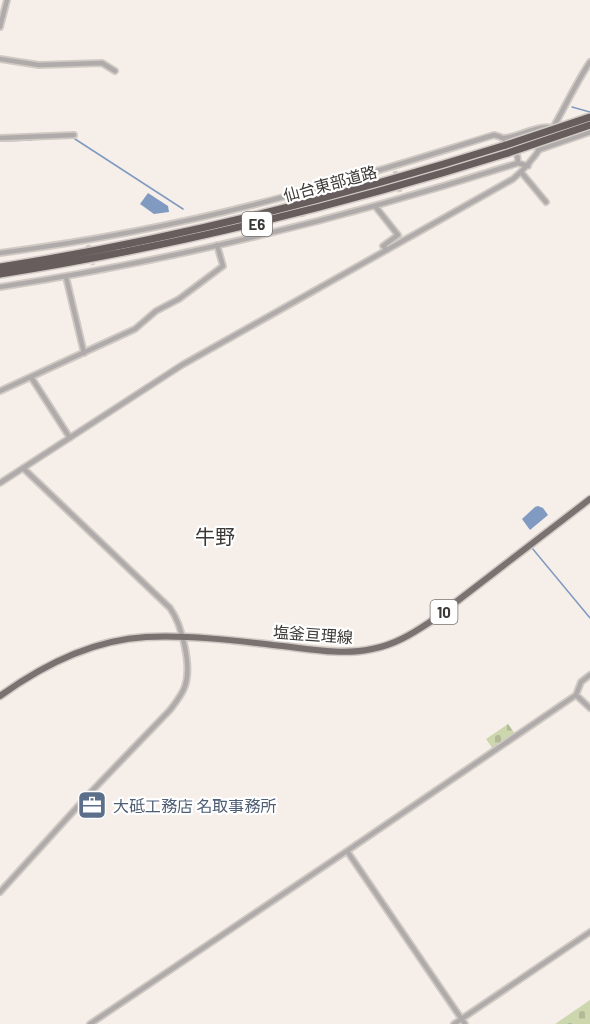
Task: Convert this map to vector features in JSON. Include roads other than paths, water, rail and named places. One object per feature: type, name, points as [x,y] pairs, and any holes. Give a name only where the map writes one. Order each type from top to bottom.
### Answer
[{"type":"highway","name":"仙台東部道路","points":[[0,267],[221,224],[322,199],[402,177],[590,117]]},
{"type":"highway","name":"仙台東部道路","points":[[0,274],[88,260],[263,222],[404,185],[506,145],[590,125]]},
{"type":"main road","name":"塩釜亘理線","points":[[0,696],[46,666],[102,644],[143,637],[181,636],[338,652],[388,645],[403,639],[430,622],[590,499]]},
{"type":"street","points":[[0,27],[7,0]]},
{"type":"street","points":[[0,59],[39,65],[102,63],[115,71]]},
{"type":"street","points":[[0,483],[182,365],[508,182],[528,166],[567,105],[590,62]]},
{"type":"street","points":[[506,145],[513,138],[542,127],[553,128]]},
{"type":"street","points":[[538,150],[590,132]]},
{"type":"street","points":[[0,138],[74,135]]},
{"type":"street","points":[[0,253],[87,242],[297,197],[394,169],[494,135],[506,145]]},
{"type":"street","points":[[506,145],[508,141],[518,155],[518,163]]},
{"type":"street","points":[[0,287],[66,277],[93,268],[217,245],[375,206],[518,163],[528,166]]},
{"type":"street","points":[[521,172],[546,202]]},
{"type":"street","points":[[400,192],[401,198]]},
{"type":"street","points":[[375,206],[398,235],[383,246],[387,250]]},
{"type":"street","points":[[303,217],[305,224]]},
{"type":"street","points":[[0,391],[135,329],[156,311],[179,299],[223,266],[217,245]]},
{"type":"street","points":[[66,277],[84,353]]},
{"type":"street","points":[[31,377],[70,438]]},
{"type":"street","points":[[0,892],[83,800],[170,710],[181,696],[188,674],[187,660],[174,614],[165,602],[23,468]]},
{"type":"street","points":[[90,1024],[576,695],[581,682],[590,675]]},
{"type":"street","points":[[576,695],[590,708]]},
{"type":"street","points":[[347,850],[465,1024]]},
{"type":"street","points":[[454,1024],[590,932]]},
{"type":"water","points":[[148,193],[168,206],[169,212],[154,214],[140,204]]},
{"type":"water","points":[[538,506],[543,508],[548,515],[530,530],[522,519]]},
{"type":"waterway","points":[[572,107],[590,112]]},
{"type":"waterway","points":[[36,139],[66,138]]},
{"type":"waterway","points":[[75,139],[183,209]]},
{"type":"waterway","points":[[0,141],[32,140]]},
{"type":"waterway","points":[[532,548],[590,618]]},
{"type":"tunnel","points":[[395,171],[400,192]]},
{"type":"tunnel","points":[[298,200],[303,217]]},
{"type":"tunnel","points":[[88,245],[93,265]]},
{"type":"place","name":"大砥工務店 名取事務所","points":[[92,805]]},
{"type":"district","name":"牛野","points":[[215,536]]}]
